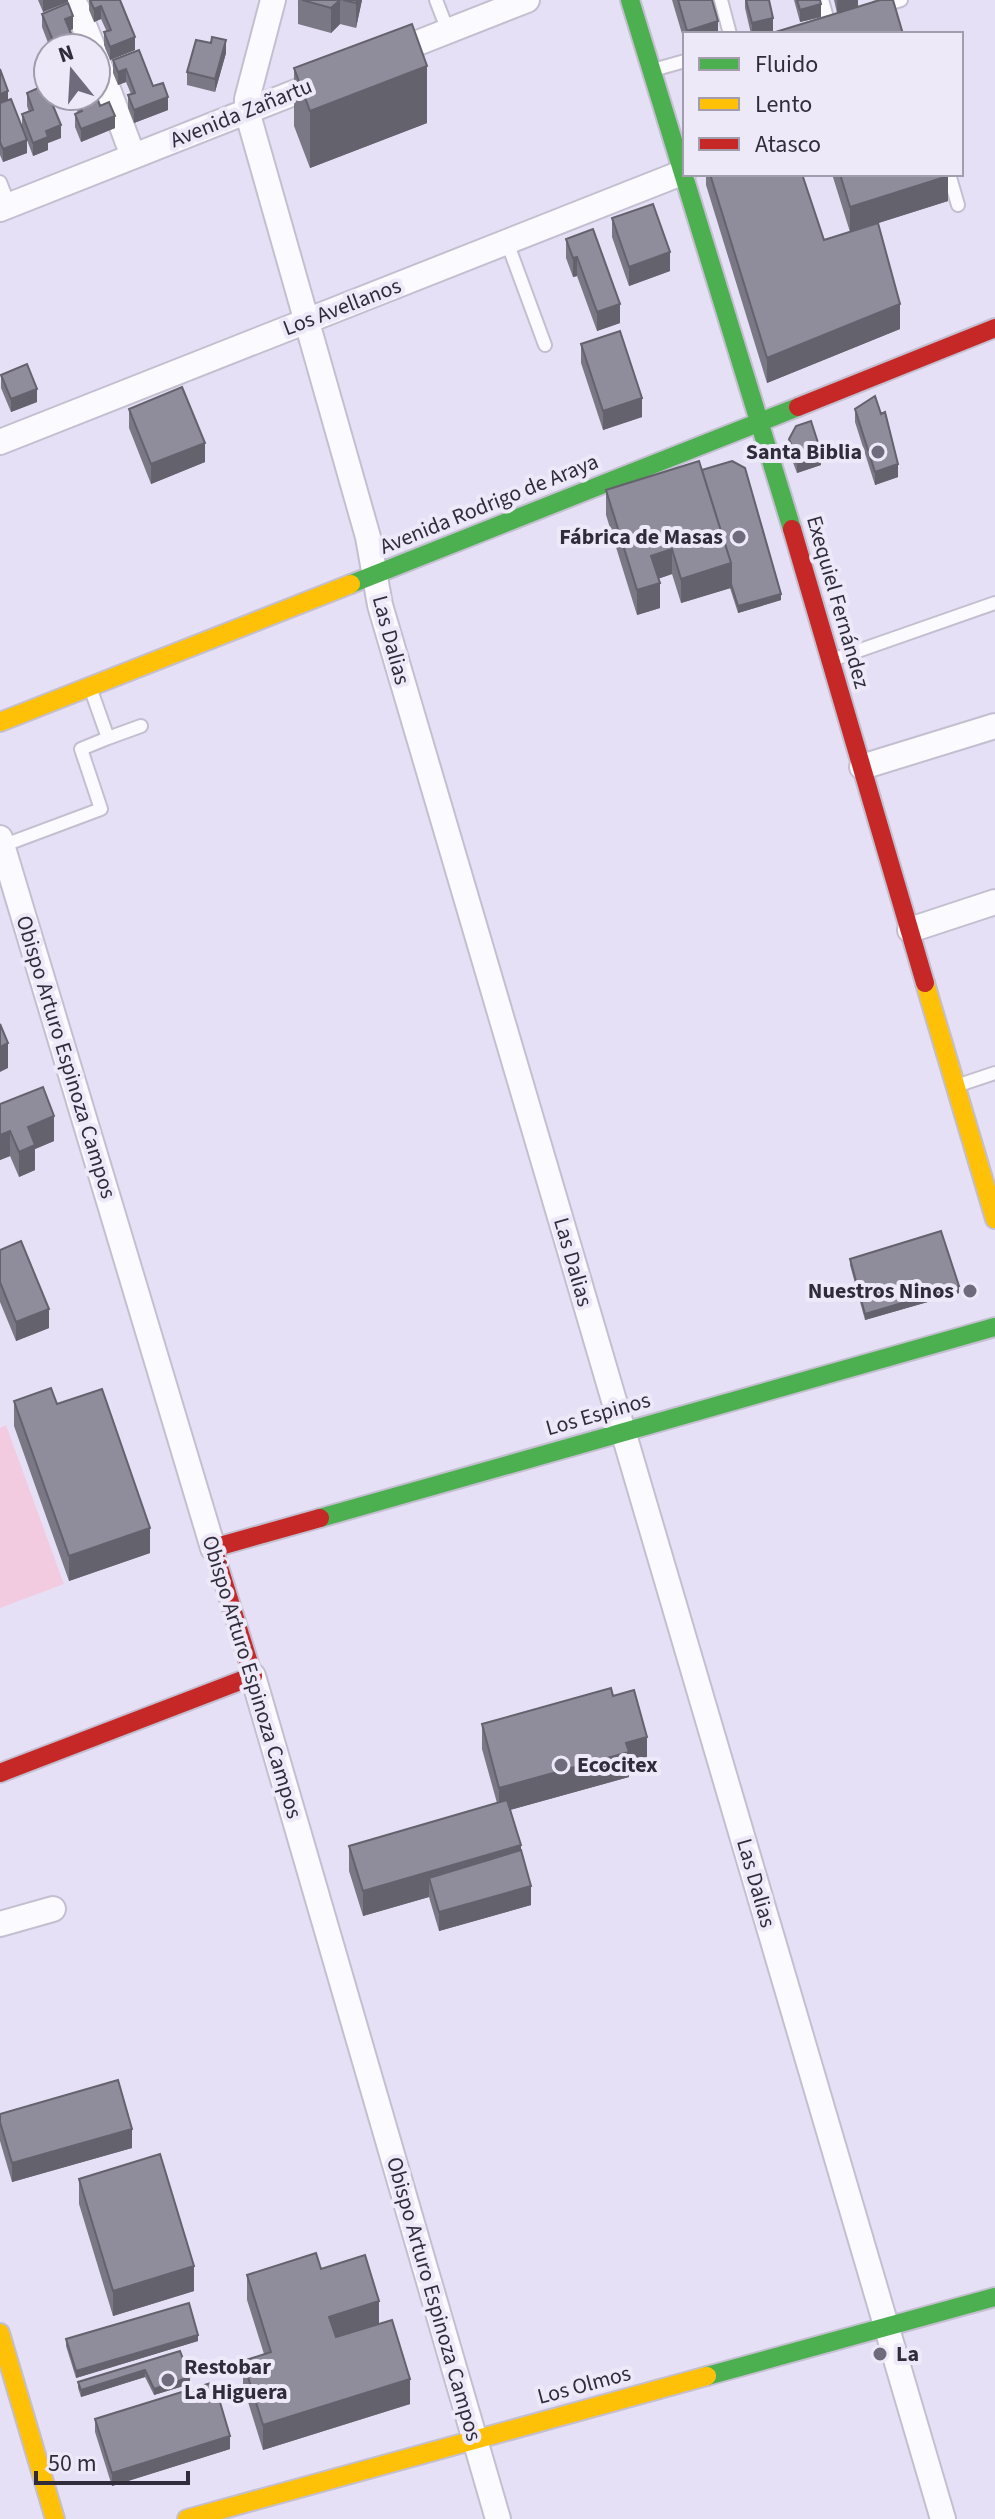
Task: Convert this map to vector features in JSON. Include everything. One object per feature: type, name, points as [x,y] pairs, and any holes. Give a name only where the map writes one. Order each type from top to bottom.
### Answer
[{"type":"street","name":"Las Dalias","points":[[273,0],[247,99],[247,111],[368,537],[380,605],[943,2519]]},
{"type":"street","name":"Avenida Zañartu","points":[[4,207],[527,0]]},
{"type":"street","name":"Exequiel Fernández","points":[[630,0],[683,169]]},
{"type":"street","points":[[77,8],[87,32]]},
{"type":"street","points":[[112,100],[133,156]]},
{"type":"street","name":"Los Avellanos","points":[[0,442],[683,172]]},
{"type":"street","name":"Exequiel Fernández","points":[[685,176],[956,1085],[989,1178],[995,1219]]},
{"type":"street","name":"Avenida Rodrigo de Araya","points":[[0,722],[995,328]]},
{"type":"street","points":[[862,767],[995,726]]},
{"type":"street","name":"Obispo Arturo Espinoza Campos","points":[[1,842],[253,1676],[498,2519]]},
{"type":"street","points":[[910,930],[995,902]]},
{"type":"street","name":"Los Espinos","points":[[213,1548],[995,1327]]},
{"type":"street","points":[[0,1773],[253,1676]]},
{"type":"street","points":[[0,1924],[53,1909]]},
{"type":"street","name":"Los Olmos","points":[[187,2519],[995,2297]]},
{"type":"street","points":[[0,2333],[55,2519]]},
{"type":"lane","points":[[436,0],[448,31]]},
{"type":"lane","points":[[721,0],[729,32]]},
{"type":"lane","points":[[822,0],[822,22],[842,17]]},
{"type":"lane","points":[[872,8],[901,0]]},
{"type":"lane","points":[[653,70],[683,62]]},
{"type":"lane","points":[[950,176],[958,205]]},
{"type":"lane","points":[[0,182],[4,207]]},
{"type":"lane","points":[[507,242],[545,345]]},
{"type":"lane","points":[[831,661],[995,603]]},
{"type":"lane","points":[[89,687],[108,738]]},
{"type":"lane","points":[[1,842],[101,809],[81,749],[141,726]]},
{"type":"lane","points":[[956,1085],[995,1073]]},
{"type":"shaded area","points":[[6,1425],[64,1584],[0,1608],[0,1428]]},
{"type":"building","points":[[90,0],[120,0],[135,37],[112,46],[112,32],[104,32],[111,30],[101,6],[94,9]]},
{"type":"building","points":[[302,0],[340,0],[331,8]]},
{"type":"building","points":[[678,0],[712,0],[718,21],[687,31]]},
{"type":"building","points":[[746,0],[769,0],[773,18],[752,23]]},
{"type":"building","points":[[797,0],[820,0],[821,4],[800,10]]},
{"type":"building","points":[[880,0],[893,0],[902,32],[776,32]]},
{"type":"building","points":[[68,3],[73,16],[65,19],[70,32],[49,32],[42,14]]},
{"type":"building","points":[[412,24],[427,66],[310,111],[294,68]]},
{"type":"building","points":[[212,37],[226,40],[215,79],[187,72],[196,40],[211,43]]},
{"type":"building","points":[[139,50],[153,86],[163,83],[168,97],[134,110],[128,95],[135,93],[126,69],[118,72],[113,60]]},
{"type":"building","points":[[0,69],[8,91],[0,94]]},
{"type":"building","points":[[32,91],[32,107],[27,93]]},
{"type":"building","points":[[11,99],[27,140],[3,149],[0,142],[0,103]]},
{"type":"building","points":[[112,109],[115,116],[81,129],[75,114],[112,112]]},
{"type":"building","points":[[32,110],[56,112],[61,125],[46,131],[48,137],[33,143],[22,114]]},
{"type":"building","points":[[711,176],[803,176],[824,240],[878,223],[900,304],[767,358]]},
{"type":"building","points":[[841,176],[948,176],[850,207]]},
{"type":"building","points":[[653,204],[670,252],[629,267],[612,218]]},
{"type":"building","points":[[593,229],[620,304],[597,312],[577,257],[573,258],[566,239]]},
{"type":"building","points":[[620,331],[642,398],[603,411],[581,344]]},
{"type":"building","points":[[27,364],[37,389],[11,399],[1,375]]},
{"type":"building","points":[[182,387],[205,443],[151,464],[129,409]]},
{"type":"building","name":"Santa Biblia","points":[[875,396],[881,414],[885,412],[898,464],[875,472],[855,409]]},
{"type":"building","points":[[811,421],[821,452],[797,460],[789,439],[796,426]]},
{"type":"building","points":[[699,461],[731,563],[681,579],[672,549],[651,556],[660,583],[637,590],[606,490]]},
{"type":"building","name":"Fábrica de Masas","points":[[732,461],[745,468],[781,594],[738,606],[731,584],[731,563],[702,470]]},
{"type":"building","points":[[0,1024],[8,1043],[0,1047]]},
{"type":"building","points":[[43,1087],[54,1116],[28,1127],[35,1145],[19,1152],[10,1131],[0,1135],[0,1104]]},
{"type":"building","points":[[941,1231],[959,1286],[865,1314],[850,1259]]},
{"type":"building","points":[[21,1241],[49,1309],[16,1322],[0,1282],[0,1250]]},
{"type":"building","points":[[51,1388],[57,1404],[102,1389],[150,1528],[69,1556],[14,1401]]},
{"type":"building","name":"Ecocitex","points":[[611,1688],[613,1696],[634,1690],[647,1737],[626,1743],[629,1752],[499,1788],[482,1724]]},
{"type":"building","points":[[507,1800],[521,1845],[363,1891],[349,1846]]},
{"type":"building","points":[[521,1850],[531,1886],[439,1912],[429,1878]]},
{"type":"building","points":[[118,2080],[132,2129],[12,2163],[0,2114]]},
{"type":"building","points":[[160,2154],[194,2266],[113,2291],[79,2179]]},
{"type":"building","points":[[316,2253],[321,2269],[365,2255],[379,2301],[329,2317],[336,2337],[392,2320],[410,2379],[263,2425],[243,2361],[271,2352],[247,2275]]},
{"type":"building","points":[[189,2303],[198,2335],[76,2371],[66,2339]]},
{"type":"building","points":[[180,2351],[190,2377],[154,2389],[145,2370],[81,2390],[78,2382]]},
{"type":"building","points":[[214,2382],[230,2436],[112,2473],[95,2419]]},
{"type":"traffic: fast","points":[[630,0],[683,173]]},
{"type":"traffic: fast","points":[[684,176],[792,529]]},
{"type":"traffic: fast","points":[[351,584],[798,407]]},
{"type":"traffic: fast","points":[[320,1518],[995,1327]]},
{"type":"traffic: fast","points":[[707,2376],[995,2297]]},
{"type":"traffic: slow","points":[[0,722],[351,584]]},
{"type":"traffic: slow","points":[[925,983],[995,1219]]},
{"type":"traffic: slow","points":[[0,2333],[55,2519]]},
{"type":"traffic: slow","points":[[187,2519],[707,2376]]},
{"type":"traffic: jam","points":[[798,407],[995,328]]},
{"type":"traffic: jam","points":[[792,529],[925,983]]},
{"type":"traffic: jam","points":[[0,1773],[253,1676],[213,1548],[320,1518]]},
{"type":"place","name":"Santa Biblia","points":[[878,452]]},
{"type":"place","name":"Fábrica de Masas","points":[[739,537]]},
{"type":"place","name":"Nuestros Ninos","points":[[970,1291]]},
{"type":"place","name":"Ecocitex","points":[[561,1765]]},
{"type":"place","name":"La","points":[[880,2354]]},
{"type":"place","name":"Restobar La Higuera","points":[[168,2380]]}]
